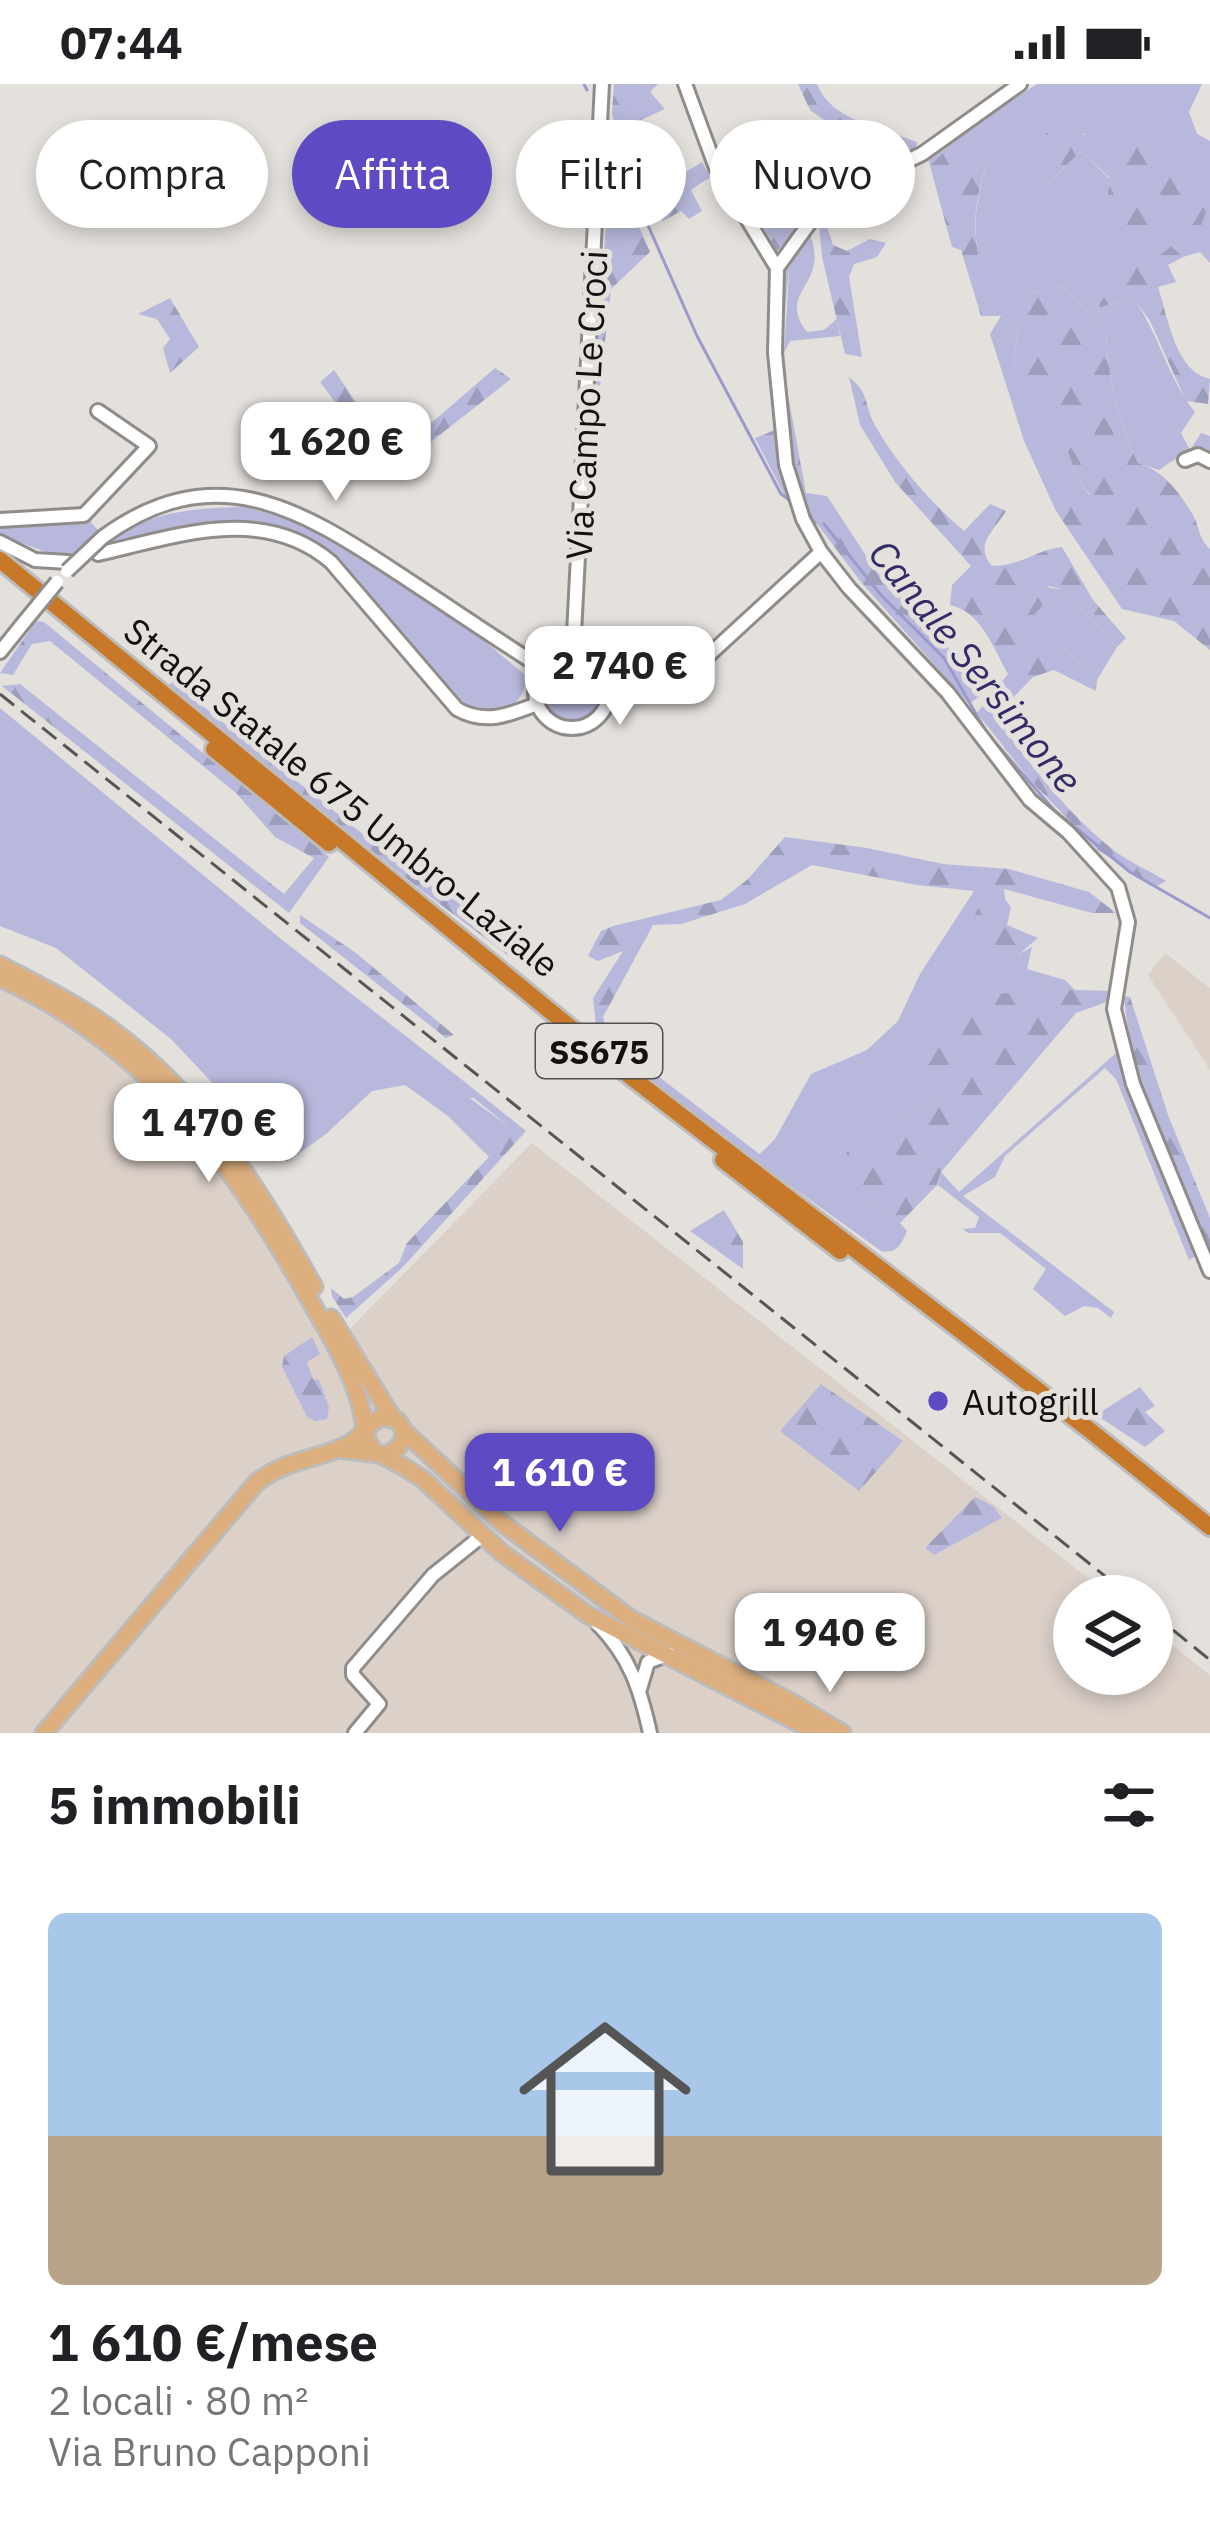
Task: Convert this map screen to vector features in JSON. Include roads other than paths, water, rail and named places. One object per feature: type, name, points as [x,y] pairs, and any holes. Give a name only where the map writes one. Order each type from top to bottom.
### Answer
[{"type":"highway","name":"Strada Statale 675 Umbro-Laziale","points":[[0,560],[571,1029],[1210,1527]]},
{"type":"highway","name":"Strada Statale 675 Umbro-Laziale","points":[[0,574],[565,1036],[1210,1539]]},
{"type":"main road","points":[[0,965],[115,1032],[202,1115],[250,1178],[392,1418],[502,1523],[603,1600],[842,1733]]},
{"type":"main road","points":[[0,978],[107,1042],[207,1140],[270,1230],[329,1334],[360,1400],[370,1446],[424,1480],[483,1535],[588,1615],[818,1733]]},
{"type":"main road","points":[[44,1733],[257,1482],[295,1460],[338,1449],[367,1434],[376,1419],[392,1418]]},
{"type":"main road","points":[[338,1449],[380,1454],[398,1450],[405,1432]]},
{"type":"main road","points":[[588,1615],[601,1611],[603,1600]]},
{"type":"street","name":"Via Campo Le Croci","points":[[573,653],[602,84]]},
{"type":"street","points":[[685,84],[716,167],[777,268],[775,353],[787,465],[793,494],[821,552],[948,693],[1030,800],[1068,832],[1118,887],[1128,922],[1114,1009],[1133,1084],[1210,1271]]},
{"type":"street","points":[[777,268],[827,199],[922,154],[1020,84]]},
{"type":"street","points":[[0,520],[84,515],[132,467],[149,446],[98,411]]},
{"type":"street","points":[[1185,460],[1198,455],[1210,460]]},
{"type":"street","points":[[0,652],[64,572],[103,537],[145,512],[195,497],[226,496],[280,505],[336,532],[542,668]]},
{"type":"street","points":[[98,554],[225,528],[284,533],[331,562],[457,709],[470,716],[495,718],[537,704]]},
{"type":"street","points":[[0,542],[64,572]]},
{"type":"street","points":[[609,691],[649,694],[674,688],[821,552]]},
{"type":"street","points":[[573,653],[598,665],[609,691],[600,715],[578,727],[554,723],[537,704],[535,685],[542,668],[556,657],[573,653]]},
{"type":"street","points":[[355,1733],[379,1704],[353,1675],[353,1668],[433,1574],[483,1535]]},
{"type":"street","points":[[588,1615],[625,1655],[640,1690],[650,1733]]},
{"type":"street","points":[[640,1690],[648,1662],[669,1654]]},
{"type":"waterway","name":"Canale Sersimone","points":[[584,84],[587,90]]},
{"type":"waterway","name":"Canale Sersimone","points":[[649,228],[697,336],[781,494],[788,499]]},
{"type":"waterway","name":"Canale Sersimone","points":[[824,524],[880,594],[944,658],[987,733],[1055,811],[1130,872],[1210,918]]},
{"type":"railway","points":[[0,694],[1104,1575]]},
{"type":"railway","points":[[1173,1630],[1210,1660]]},
{"type":"place","name":"Autogrill","points":[[938,1401]]}]
